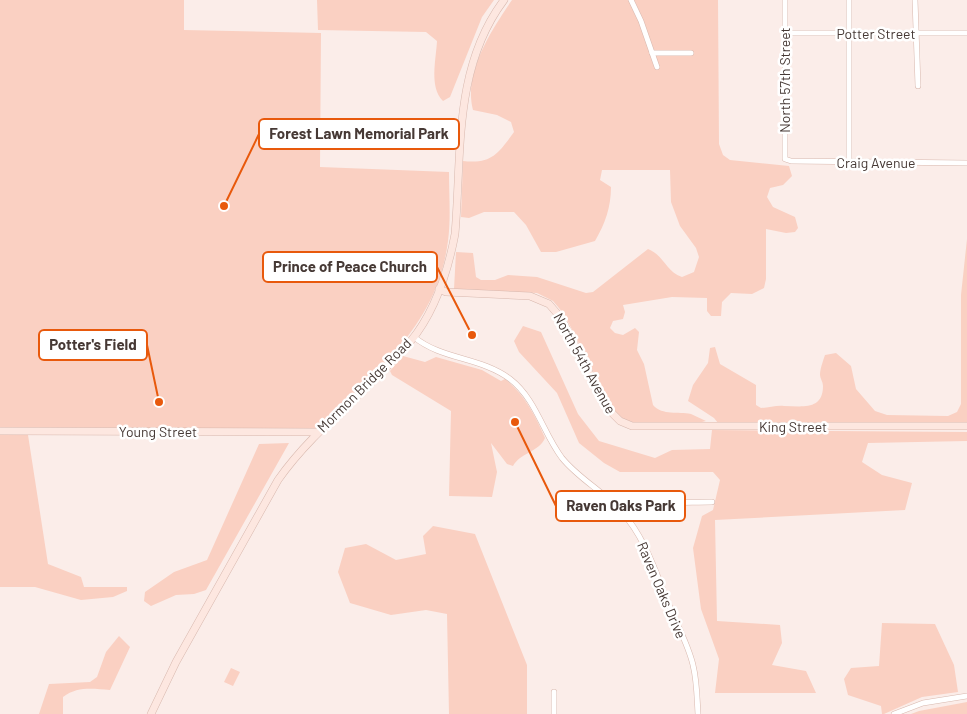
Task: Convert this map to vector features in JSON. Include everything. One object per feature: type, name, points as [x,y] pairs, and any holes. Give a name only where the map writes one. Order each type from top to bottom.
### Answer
[{"type":"street","name":"Mormon Bridge Road","points":[[151,714],[176,662],[278,480],[316,432],[385,368],[414,337],[434,302],[455,234],[466,86],[479,45],[504,0]]},
{"type":"street","points":[[631,0],[657,67]]},
{"type":"street","name":"North 57th Street","points":[[785,0],[783,154],[786,160]]},
{"type":"street","points":[[849,0],[849,162]]},
{"type":"street","points":[[915,0],[918,86]]},
{"type":"street","name":"Potter Street","points":[[784,33],[967,34]]},
{"type":"street","points":[[652,53],[692,52]]},
{"type":"street","name":"Craig Avenue","points":[[786,160],[791,162],[967,163]]},
{"type":"street","name":"North 54th Avenue","points":[[439,289],[446,292],[530,296],[540,298],[551,305],[561,318],[606,406],[620,421]]},
{"type":"street","name":"Raven Oaks Drive","points":[[414,337],[441,353],[489,367],[512,381],[533,406],[546,433],[563,459],[612,502],[628,520],[644,546],[690,654],[696,678],[698,714]]},
{"type":"street","name":"King Street","points":[[620,421],[641,427],[967,426]]},
{"type":"street","name":"Young Street","points":[[0,431],[316,432]]},
{"type":"street","points":[[628,520],[643,508],[655,504],[712,502]]},
{"type":"street","points":[[554,692],[554,714]]},
{"type":"street","points":[[894,714],[923,703],[967,696]]},
{"type":"shaded area","points":[[0,0],[184,0],[184,30],[321,33],[320,167],[449,172],[450,216],[448,241],[442,272],[431,299],[399,347],[379,369],[314,430],[0,428]]},
{"type":"shaded area","points":[[317,0],[494,0],[482,17],[450,97],[443,101],[436,88],[435,81],[437,41],[426,32],[318,30]]},
{"type":"shaded area","points":[[512,0],[718,0],[719,144],[723,155],[730,160],[789,166],[792,176],[783,185],[770,188],[767,197],[773,207],[795,217],[798,228],[795,232],[786,233],[766,229],[766,279],[764,288],[752,294],[731,293],[722,302],[721,316],[711,316],[707,311],[707,298],[672,297],[623,305],[625,312],[623,319],[613,321],[610,328],[615,333],[623,335],[635,328],[639,332],[637,350],[644,364],[653,405],[661,411],[691,414],[706,421],[698,423],[636,423],[622,419],[613,410],[564,314],[553,301],[537,293],[454,289],[456,252],[473,253],[476,277],[481,280],[495,280],[508,275],[537,277],[586,293],[593,292],[648,249],[658,255],[672,271],[682,277],[694,272],[699,257],[696,248],[680,226],[671,202],[670,170],[602,170],[600,180],[611,187],[611,194],[607,215],[595,241],[556,252],[541,252],[526,225],[514,212],[484,212],[469,218],[461,217],[463,161],[473,162],[488,159],[498,152],[514,132],[511,122],[497,115],[473,110],[471,96],[472,81],[481,52]]},
{"type":"shaded area","points":[[967,239],[967,423],[718,423],[714,418],[688,401],[693,385],[708,363],[710,348],[715,347],[720,364],[756,385],[756,405],[761,408],[804,406],[815,403],[822,394],[823,385],[820,373],[825,355],[836,353],[851,366],[856,389],[875,411],[887,415],[948,416],[957,412],[961,404],[961,295]]},
{"type":"shaded area","points":[[523,326],[541,332],[578,414],[599,441],[655,458],[672,450],[710,449],[712,430],[967,432],[967,441],[868,443],[862,462],[882,475],[912,483],[905,510],[715,520],[717,621],[780,625],[782,643],[772,665],[806,671],[816,693],[715,693],[719,659],[701,609],[693,548],[702,516],[713,510],[720,480],[713,472],[620,472],[604,463],[579,443],[557,393],[519,352],[514,341]]},
{"type":"shaded area","points":[[403,356],[425,362],[436,357],[482,370],[501,381],[505,379],[529,406],[545,438],[542,443],[520,458],[513,466],[507,464],[491,443],[497,472],[492,497],[449,496],[451,411],[392,375],[390,371]]},
{"type":"shaded area","points":[[0,435],[28,435],[48,564],[81,577],[84,587],[127,587],[127,591],[113,597],[81,600],[35,587],[0,587]]},
{"type":"shaded area","points":[[289,443],[206,590],[194,594],[176,595],[151,606],[144,601],[145,592],[174,572],[207,560],[259,444]]},
{"type":"shaded area","points":[[433,526],[475,534],[527,665],[527,714],[449,714],[447,614],[426,610],[391,615],[350,603],[338,572],[345,548],[366,544],[396,560],[426,554],[423,536]]},
{"type":"shaded area","points":[[882,623],[935,624],[954,665],[958,692],[922,697],[884,714],[882,714],[881,706],[848,695],[844,679],[851,668],[879,666]]},
{"type":"shaded area","points":[[119,636],[130,647],[110,690],[86,689],[74,691],[63,697],[63,714],[39,714],[49,684],[90,682],[97,677],[106,652]]},
{"type":"shaded area","points":[[231,668],[240,672],[233,686],[224,682]]},
{"type":"shaded area","points":[[967,702],[967,714],[911,714],[919,711]]},
{"type":"place","name":"Forest Lawn Memorial Park","points":[[224,206]]},
{"type":"place","name":"Prince of Peace Church","points":[[472,335]]},
{"type":"place","name":"Potter's Field","points":[[159,402]]},
{"type":"place","name":"Raven Oaks Park","points":[[515,422]]}]
